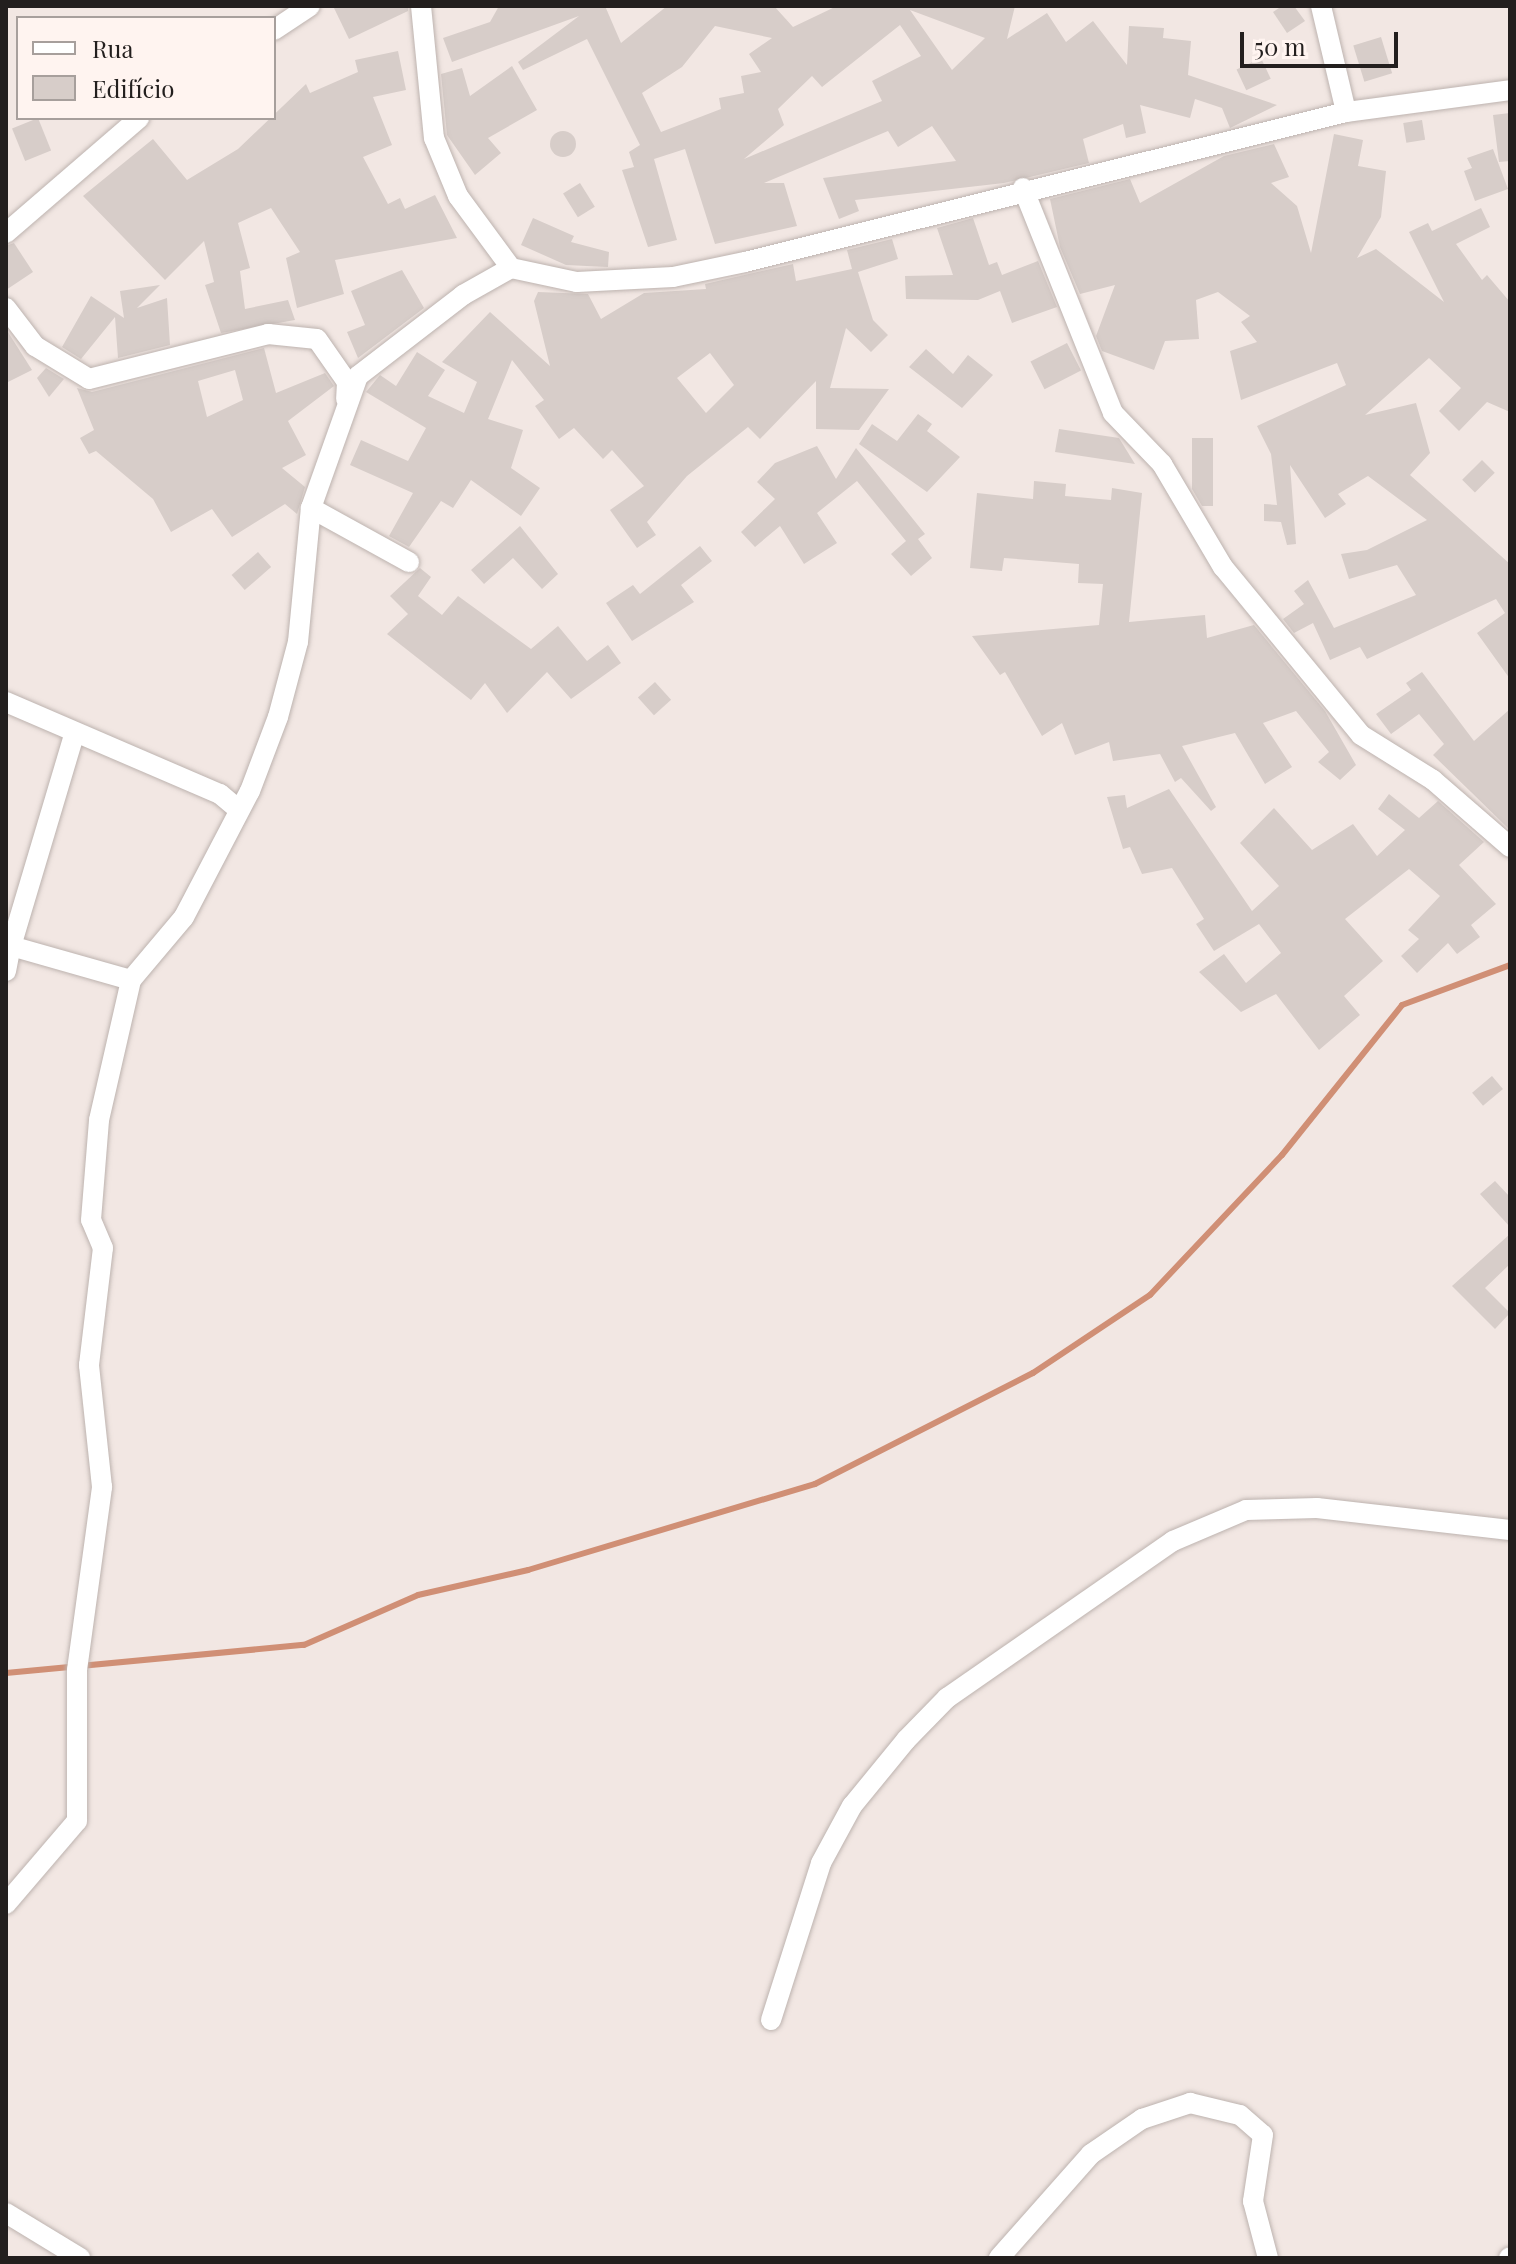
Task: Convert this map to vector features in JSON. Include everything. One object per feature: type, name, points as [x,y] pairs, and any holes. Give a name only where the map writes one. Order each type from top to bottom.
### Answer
[{"type":"street","points":[[276,29],[310,6]]},
{"type":"street","points":[[421,6],[434,138],[458,196],[511,268]]},
{"type":"street","points":[[1321,6],[1346,112]]},
{"type":"street","points":[[6,1904],[77,1821],[77,1670],[102,1487],[89,1365],[103,1248],[91,1220],[99,1120],[131,980],[184,917],[239,810],[278,717],[298,642],[311,508],[358,376],[463,295],[511,268],[577,282],[673,277],[1023,188],[1213,149],[1346,112],[1510,90]]},
{"type":"street","points":[[6,233],[137,120]]},
{"type":"street","points":[[1023,188],[1113,413],[1162,464],[1223,567],[1361,735],[1433,780],[1510,847]]},
{"type":"street","points":[[6,308],[35,346],[89,379],[268,334],[317,339],[347,382],[346,404]]},
{"type":"street","points":[[311,508],[409,562]]},
{"type":"street","points":[[6,702],[74,735],[220,794],[239,810]]},
{"type":"street","points":[[6,971],[74,735]]},
{"type":"street","points":[[11,946],[131,980]]},
{"type":"street","points":[[771,2020],[821,1863],[852,1806],[906,1740],[947,1698],[1173,1541],[1246,1510],[1317,1508],[1510,1530]]},
{"type":"street","points":[[999,2258],[1091,2154],[1142,2119],[1190,2103],[1240,2115],[1263,2135],[1253,2201],[1268,2258]]},
{"type":"street","points":[[6,2213],[80,2258]]},
{"type":"building","points":[[333,6],[408,6],[408,11],[349,39]]},
{"type":"building","points":[[499,6],[605,6],[621,43],[667,6],[774,6],[793,27],[837,6],[1015,6],[1007,39],[1047,13],[1066,42],[1093,21],[1127,65],[1129,26],[1164,28],[1163,38],[1191,41],[1188,75],[1277,105],[1230,128],[1222,108],[1195,99],[1190,118],[1140,105],[1146,133],[1126,138],[1123,124],[1083,139],[1089,163],[1004,183],[855,200],[859,211],[839,219],[823,178],[956,161],[932,126],[898,147],[888,131],[764,183],[784,183],[797,226],[715,244],[685,149],[654,159],[677,240],[648,247],[622,170],[634,167],[629,152],[640,145],[587,39],[523,70],[518,62],[579,16],[452,62],[443,38],[490,22]],"holes":[[[910,10],[985,38],[952,70]],[[900,25],[921,56],[872,81],[882,101],[744,159],[784,125],[778,109],[812,76],[822,87]],[[715,26],[772,38],[749,54],[761,72],[741,76],[744,93],[719,98],[721,109],[661,132],[642,93],[682,67]]]},
{"type":"building","points":[[1282,6],[1294,6],[1305,21],[1287,33],[1273,12]]},
{"type":"building","points":[[1381,37],[1392,73],[1364,82],[1353,45]]},
{"type":"building","points":[[398,51],[406,90],[373,97],[392,145],[363,157],[388,204],[400,198],[405,209],[435,195],[457,238],[335,260],[344,294],[297,308],[286,258],[300,252],[271,208],[238,223],[250,268],[240,271],[245,309],[288,300],[295,320],[221,333],[205,285],[214,282],[204,241],[165,280],[83,196],[153,139],[187,180],[238,149],[268,120],[276,120],[276,113],[306,84],[310,93],[358,72],[355,60]]},
{"type":"building","points":[[1261,58],[1271,79],[1246,90],[1237,69]]},
{"type":"building","points":[[512,66],[537,110],[488,138],[501,153],[475,175],[447,135],[441,74],[462,68],[470,96]]},
{"type":"building","points":[[1510,113],[1510,161],[1499,162],[1493,115]]},
{"type":"building","points":[[39,120],[51,150],[25,161],[12,128]]},
{"type":"building","points":[[1422,120],[1425,140],[1406,143],[1403,123]]},
{"type":"building","points":[[563,131],[572,135],[576,144],[572,153],[563,157],[554,153],[550,144],[554,135]]},
{"type":"building","points":[[1334,134],[1363,140],[1358,166],[1386,171],[1381,217],[1357,258],[1376,249],[1444,302],[1409,232],[1428,223],[1432,231],[1481,208],[1490,227],[1456,244],[1482,280],[1487,275],[1510,302],[1510,412],[1487,402],[1459,431],[1439,411],[1461,388],[1429,358],[1365,415],[1416,403],[1430,453],[1410,475],[1510,564],[1510,679],[1477,633],[1505,613],[1496,599],[1367,659],[1360,647],[1330,660],[1313,623],[1294,633],[1283,619],[1304,604],[1294,591],[1308,580],[1334,628],[1416,595],[1397,565],[1349,579],[1341,554],[1367,550],[1427,520],[1368,476],[1338,494],[1346,504],[1325,518],[1290,465],[1296,544],[1287,545],[1281,522],[1264,521],[1264,504],[1277,505],[1271,454],[1257,426],[1346,385],[1337,363],[1241,400],[1230,351],[1257,342],[1241,322],[1250,316],[1218,292],[1196,300],[1199,339],[1165,341],[1154,370],[1102,351],[1096,336],[1115,285],[1080,294],[1060,247],[1050,199],[1130,179],[1140,203],[1224,156],[1274,144],[1289,177],[1271,183],[1297,206],[1311,253]]},
{"type":"building","points":[[1493,149],[1508,189],[1475,201],[1464,171],[1472,168],[1467,158]]},
{"type":"building","points":[[580,183],[595,207],[578,217],[563,194]]},
{"type":"building","points":[[533,218],[574,236],[571,242],[609,252],[608,267],[566,265],[521,245]]},
{"type":"building","points":[[973,218],[989,265],[997,262],[1002,275],[1038,261],[1057,307],[1012,323],[1000,291],[978,300],[906,299],[905,276],[953,275],[937,228]]},
{"type":"building","points":[[892,239],[898,259],[858,272],[873,320],[888,335],[871,352],[846,328],[830,388],[889,389],[859,430],[816,429],[816,381],[760,439],[748,427],[687,476],[647,522],[656,535],[637,548],[610,510],[644,486],[612,450],[603,459],[574,428],[559,439],[535,406],[544,400],[512,360],[488,419],[523,430],[511,468],[540,488],[521,516],[471,480],[453,508],[441,501],[409,547],[389,536],[413,493],[350,465],[361,440],[408,461],[426,428],[366,392],[380,375],[396,386],[417,352],[445,370],[428,396],[464,413],[477,382],[442,362],[490,312],[550,366],[534,301],[538,292],[588,294],[601,319],[644,293],[706,289],[705,284],[793,264],[796,281],[852,269],[847,250]],"holes":[[[710,353],[734,385],[706,413],[677,378]]]},
{"type":"building","points":[[14,243],[33,272],[6,290],[6,246]]},
{"type":"building","points":[[402,270],[424,308],[358,358],[347,332],[365,325],[351,291]]},
{"type":"building","points":[[160,285],[137,308],[167,298],[170,345],[118,358],[115,317],[81,359],[62,347],[91,296],[124,318],[120,291]]},
{"type":"building","points":[[6,329],[32,370],[6,383]]},
{"type":"building","points":[[1067,343],[1081,371],[1045,389],[1030,362]]},
{"type":"building","points":[[264,348],[276,393],[325,373],[334,386],[288,421],[306,455],[282,468],[305,487],[297,514],[285,504],[232,537],[212,509],[171,532],[153,499],[96,451],[89,454],[80,438],[94,430],[77,388],[92,392]],"holes":[[[235,370],[243,400],[207,417],[198,381]]]},
{"type":"building","points":[[926,349],[953,374],[968,355],[993,375],[962,408],[909,367]]},
{"type":"building","points":[[46,368],[64,379],[49,397],[37,378]]},
{"type":"building","points":[[918,414],[932,424],[927,431],[960,457],[927,492],[859,444],[872,424],[897,441]]},
{"type":"building","points":[[1059,429],[1119,438],[1135,464],[1055,452]]},
{"type":"building","points":[[1192,438],[1213,438],[1213,506],[1202,506],[1192,489]]},
{"type":"building","points":[[817,446],[836,479],[856,448],[925,534],[918,539],[932,558],[911,576],[891,554],[906,541],[857,481],[817,513],[837,543],[804,564],[780,526],[755,547],[741,532],[775,499],[757,482],[775,463]]},
{"type":"building","points":[[1482,460],[1495,473],[1475,493],[1462,480]]},
{"type":"building","points":[[1034,481],[1066,484],[1065,496],[1111,500],[1112,488],[1142,493],[1129,622],[1205,615],[1207,638],[1254,625],[1325,711],[1356,765],[1340,780],[1318,762],[1329,752],[1296,711],[1263,723],[1292,767],[1265,784],[1235,733],[1182,746],[1216,807],[1211,811],[1181,778],[1175,782],[1160,754],[1113,761],[1109,742],[1075,755],[1062,723],[1042,736],[1005,672],[1000,675],[972,636],[1099,625],[1103,584],[1078,583],[1079,564],[1004,558],[1002,571],[970,568],[977,493],[1033,499]]},
{"type":"building","points":[[520,526],[558,574],[542,589],[513,558],[484,584],[471,570]]},
{"type":"building","points":[[700,546],[712,561],[681,585],[694,602],[632,641],[606,603],[633,585],[640,594]]},
{"type":"building","points":[[258,552],[271,567],[245,590],[232,575]]},
{"type":"building","points":[[420,568],[431,577],[418,596],[442,615],[458,596],[531,649],[558,626],[587,661],[608,645],[621,663],[571,699],[547,672],[507,713],[485,683],[471,700],[387,634],[408,614],[390,596]]},
{"type":"building","points":[[1422,672],[1474,741],[1510,709],[1510,830],[1433,755],[1444,744],[1419,714],[1391,734],[1376,714],[1411,690],[1406,683]]},
{"type":"building","points":[[655,682],[671,700],[654,715],[638,697]]},
{"type":"building","points":[[1169,789],[1252,911],[1279,886],[1240,843],[1274,808],[1312,850],[1353,824],[1377,856],[1405,830],[1378,809],[1389,794],[1419,818],[1438,801],[1484,842],[1459,865],[1496,904],[1471,925],[1480,937],[1457,954],[1448,943],[1417,973],[1401,956],[1419,939],[1408,930],[1440,896],[1409,869],[1345,919],[1383,961],[1344,996],[1360,1015],[1319,1050],[1276,994],[1241,1012],[1199,972],[1224,954],[1246,983],[1281,953],[1259,924],[1214,951],[1196,924],[1204,919],[1172,868],[1142,874],[1130,847],[1123,849],[1107,797],[1125,795],[1127,808]]},
{"type":"building","points":[[1492,1076],[1503,1089],[1483,1106],[1472,1093]]},
{"type":"building","points":[[1495,1181],[1510,1197],[1510,1227],[1480,1194]]},
{"type":"building","points":[[1510,1234],[1510,1264],[1485,1288],[1510,1313],[1495,1329],[1452,1286]]},
{"type":"waterway","points":[[6,1673],[304,1645],[418,1595],[528,1570],[815,1484],[1033,1373],[1150,1295],[1282,1155],[1402,1005],[1510,965]]}]
